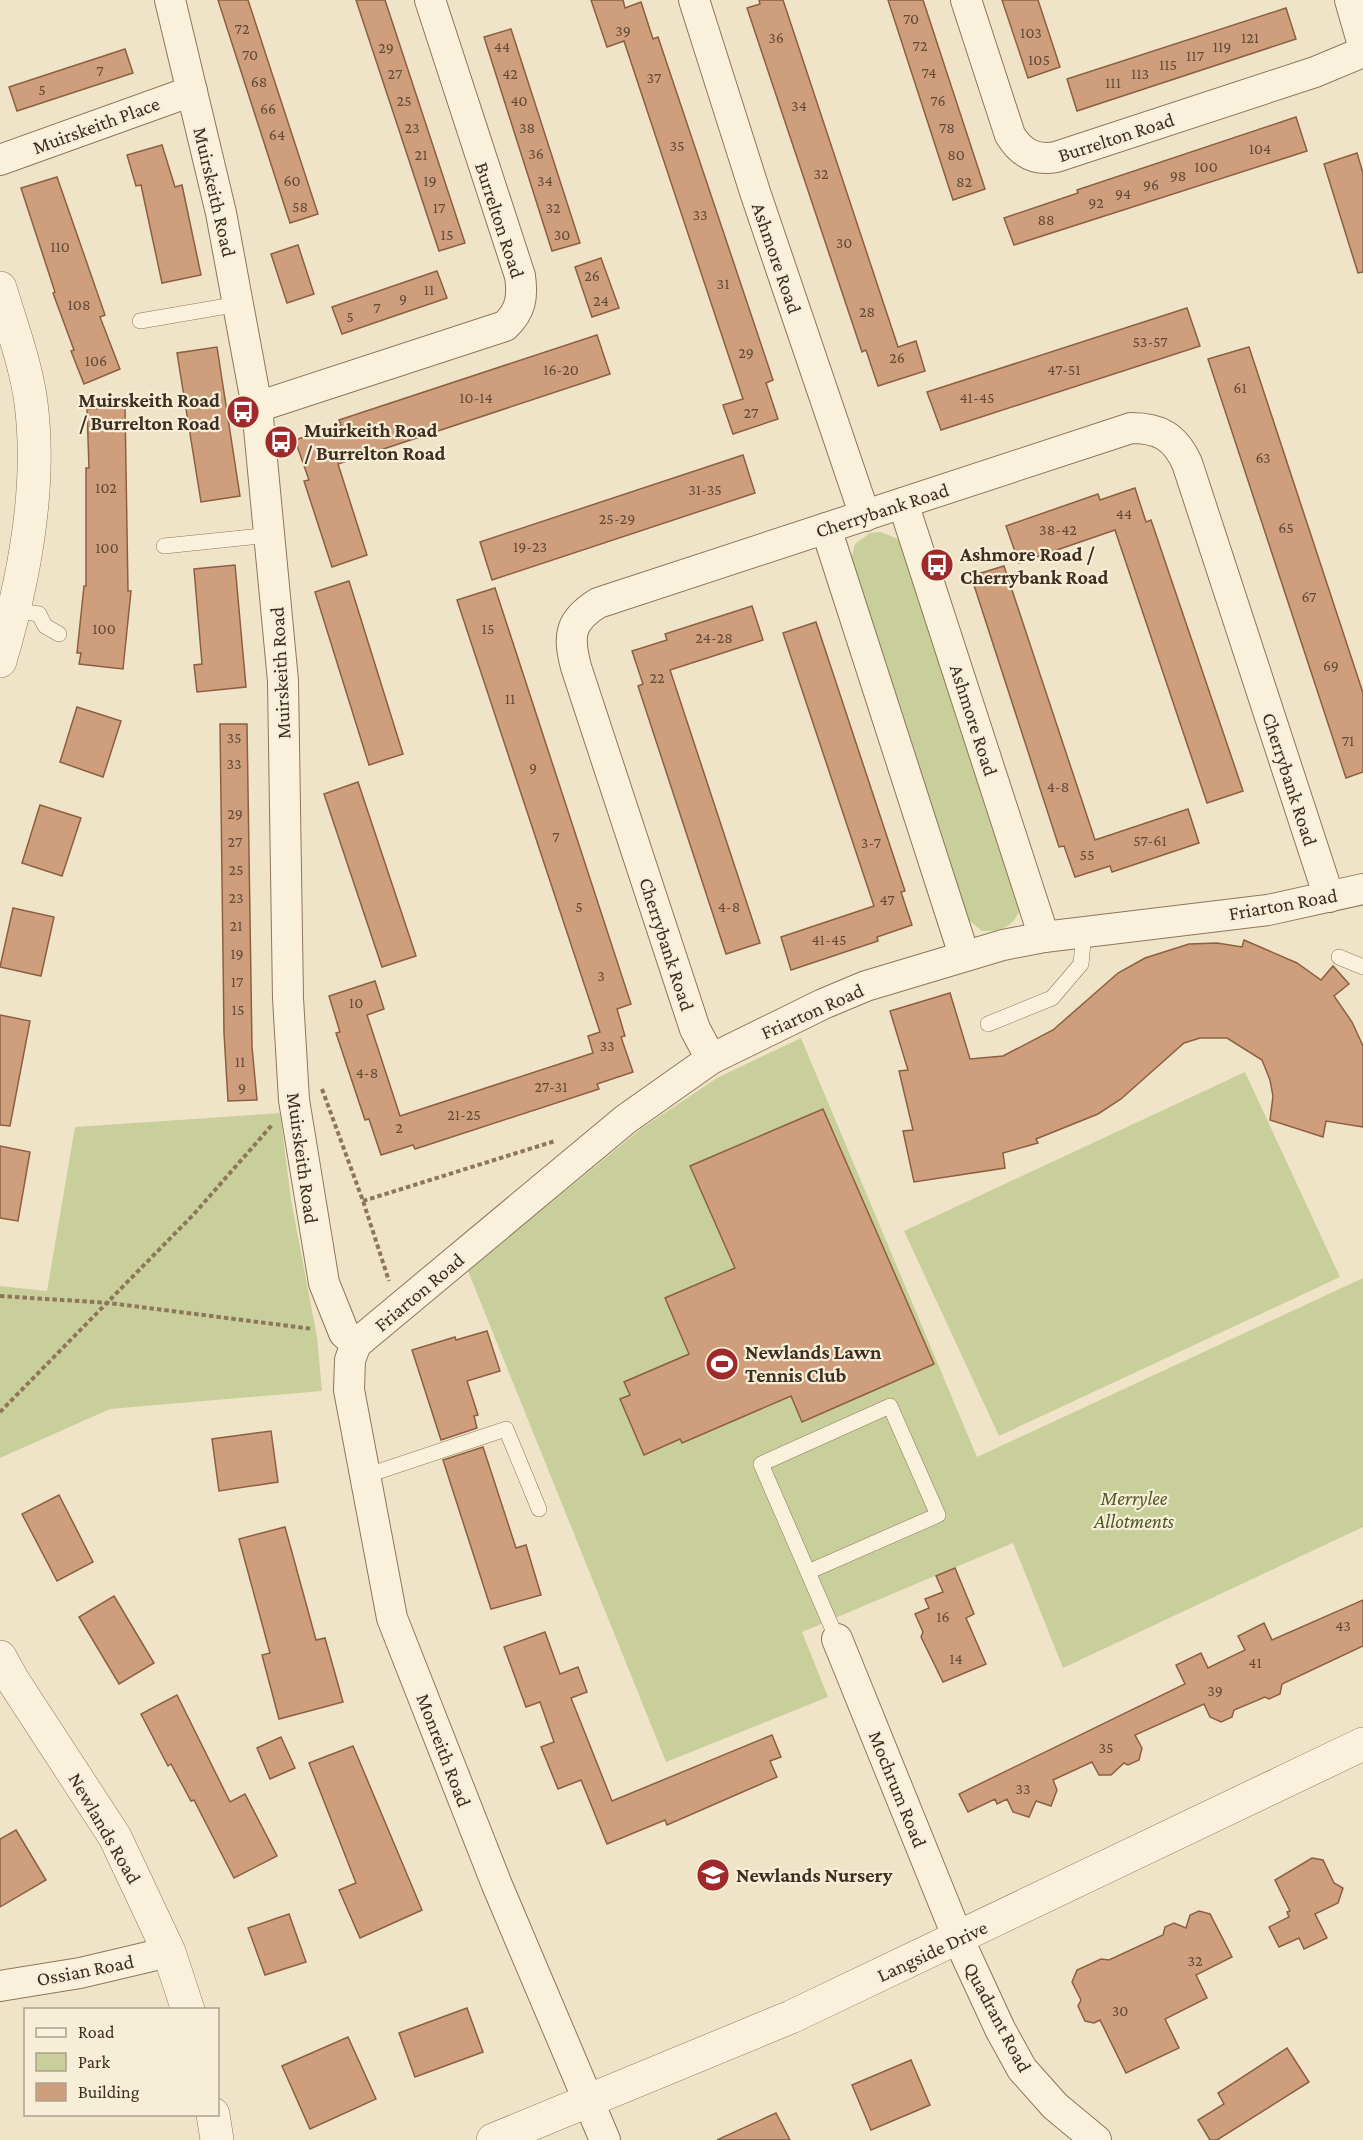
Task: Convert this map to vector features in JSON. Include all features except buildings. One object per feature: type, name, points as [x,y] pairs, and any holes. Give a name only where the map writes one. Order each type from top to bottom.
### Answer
[{"type":"street","name":"Muirskeith Road","points":[[170,0],[239,304],[257,407],[271,535],[283,681],[289,1034],[294,1100],[319,1261],[330,1303],[350,1338]]},
{"type":"street","name":"Burrelton Road","points":[[257,407],[505,326],[519,308],[522,300],[520,276],[430,0]]},
{"type":"street","name":"Ashmore Road","points":[[694,0],[755,192],[864,516]]},
{"type":"street","name":"Burrelton Road","points":[[966,0],[1010,135],[1021,150],[1039,158],[1056,157],[1315,72],[1363,52]]},
{"type":"street","points":[[1350,0],[1363,45]]},
{"type":"street","name":"Muirskeith Place","points":[[0,160],[192,91]]},
{"type":"street","points":[[0,288],[24,368],[31,402],[34,445],[28,531],[13,610],[0,661]]},
{"type":"street","name":"Cherrybank Road","points":[[711,1059],[695,1029],[584,690],[571,646],[571,633],[577,621],[598,603],[1131,428],[1149,428],[1172,439],[1180,447],[1329,897]]},
{"type":"street","name":"Ashmore Road","points":[[903,503],[1044,937]]},
{"type":"street","points":[[826,528],[964,956]]},
{"type":"street","name":"Friarton Road","points":[[350,1338],[398,1310],[626,1119],[711,1059],[823,1004],[867,986],[964,956],[1044,937],[1268,910],[1363,889]]},
{"type":"street","name":"Monreith Road","points":[[350,1338],[349,1390],[392,1618],[497,1885],[604,2140]]},
{"type":"street","name":"Mochrum Road","points":[[837,1639],[958,1938]]},
{"type":"street","name":"Newlands Road","points":[[0,1657],[115,1837],[169,1952],[187,2008]]},
{"type":"street","name":"Langside Drive","points":[[493,2140],[791,2017],[1363,1744]]},
{"type":"street","name":"Quadrant Road","points":[[958,1938],[1000,2029],[1022,2069],[1055,2106],[1096,2140]]},
{"type":"street","name":"Ossian Road","points":[[0,1986],[80,1973],[169,1952]]},
{"type":"street","points":[[213,2116],[217,2140]]},
{"type":"lane","points":[[140,321],[239,304]]},
{"type":"lane","points":[[164,546],[271,535]]},
{"type":"lane","points":[[13,610],[39,614],[45,626],[59,634]]},
{"type":"lane","points":[[988,1024],[1052,998],[1081,964],[1084,932]]},
{"type":"lane","points":[[1339,957],[1363,967]]},
{"type":"lane","points":[[808,1572],[938,1515],[890,1406],[761,1464],[837,1639]]},
{"type":"lane","points":[[365,1476],[506,1429],[538,1509]]},
{"type":"path","points":[[320,1083],[363,1201],[398,1310]]},
{"type":"path","points":[[0,1412],[194,1214],[294,1100]]},
{"type":"path","points":[[363,1201],[558,1140]]},
{"type":"path","points":[[0,1296],[109,1303],[350,1338]]},
{"type":"green space","points":[[881,532],[898,539],[904,548],[1020,910],[1014,921],[994,931],[982,931],[966,918],[850,565],[855,544],[870,533]]},
{"type":"green space","name":"Newlands Lawn Tennis Club","points":[[801,1038],[977,1457],[1363,1278],[1363,1527],[1063,1668],[1013,1543],[802,1632],[828,1697],[666,1762],[468,1271],[642,1128],[717,1078]]},
{"type":"green space","points":[[1245,1072],[1340,1277],[999,1436],[904,1231]]},
{"type":"green space","points":[[280,1113],[291,1200],[317,1337],[322,1391],[110,1409],[0,1458],[0,1286],[47,1291],[75,1127]]},
{"type":"place","name":"Muirskeith Road / Burrelton Road","points":[[243,412]]},
{"type":"place","name":"Muirkeith Road / Burrelton Road","points":[[281,442]]},
{"type":"place","name":"Ashmore Road / Cherrybank Road","points":[[937,565]]},
{"type":"place","name":"Newlands Lawn Tennis Club","points":[[722,1364]]},
{"type":"place","name":"Newlands Nursery","points":[[713,1875]]},
{"type":"park label","name":"Merrylee Allotments","points":[[1134,1510]]}]
